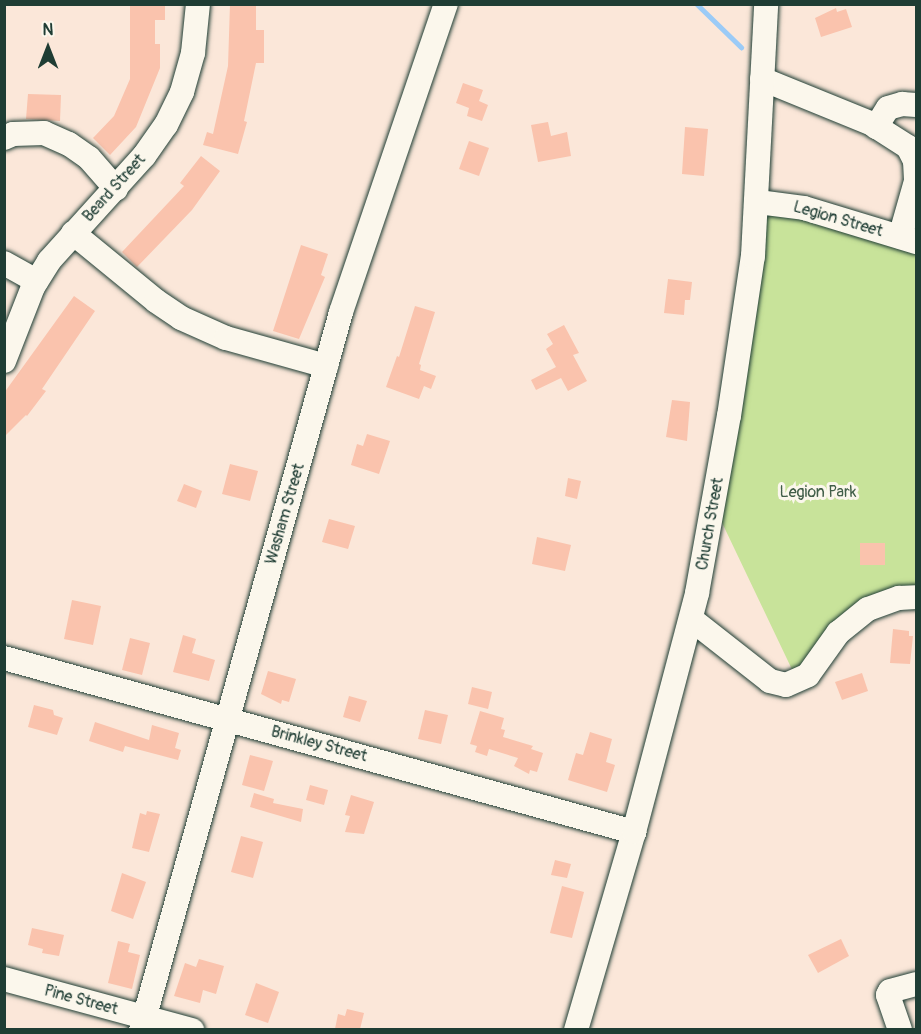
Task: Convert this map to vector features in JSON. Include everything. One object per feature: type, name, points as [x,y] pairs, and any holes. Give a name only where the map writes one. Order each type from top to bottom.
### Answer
[{"type":"street","name":"Beard Street","points":[[4,361],[36,281],[49,261],[116,189],[166,125],[182,92],[193,52],[198,4]]},
{"type":"street","name":"Washam Street","points":[[143,1023],[326,366],[382,187],[446,4]]},
{"type":"street","name":"Church Street","points":[[576,1029],[634,832],[691,620],[729,416],[753,256],[758,202],[766,4]]},
{"type":"street","points":[[762,79],[876,127],[908,147],[915,161],[916,181],[908,239]]},
{"type":"street","points":[[876,127],[888,108],[902,104],[916,105]]},
{"type":"street","points":[[4,138],[13,134],[44,133],[69,144],[89,158],[116,189]]},
{"type":"street","name":"Legion Street","points":[[758,202],[804,208],[908,239]]},
{"type":"street","points":[[73,233],[156,301],[181,318],[226,338],[326,366]]},
{"type":"street","points":[[4,263],[36,281]]},
{"type":"street","points":[[691,620],[770,681],[786,685],[808,675],[838,633],[861,614],[891,600],[916,597]]},
{"type":"street","name":"Brinkley Street","points":[[4,658],[634,832]]},
{"type":"street","name":"Pine Street","points":[[4,979],[143,1023],[192,1029]]},
{"type":"street","points":[[900,1029],[888,996],[890,991],[916,984]]},
{"type":"green space","name":"Legion Park","points":[[758,202],[916,242],[916,595],[898,596],[797,680],[715,508]]},
{"type":"building","points":[[130,4],[165,4],[165,20],[155,20],[155,44],[160,44],[160,68],[136,127],[110,155],[93,138],[114,116],[130,79]]},
{"type":"building","points":[[230,4],[256,4],[256,30],[264,30],[264,63],[256,63],[244,121],[247,122],[238,154],[203,145],[207,132],[213,134],[228,66]]},
{"type":"building","points":[[836,8],[837,12],[846,9],[852,27],[821,37],[815,18]]},
{"type":"building","points":[[463,83],[483,90],[479,101],[488,105],[482,121],[467,116],[469,108],[456,103]]},
{"type":"building","points":[[28,94],[61,95],[60,121],[26,119]]},
{"type":"building","points":[[548,122],[551,136],[567,132],[571,156],[538,162],[531,125]]},
{"type":"building","points":[[685,127],[708,129],[704,176],[682,174]]},
{"type":"building","points":[[469,141],[489,148],[479,176],[459,169]]},
{"type":"building","points":[[201,156],[220,171],[192,210],[137,267],[122,252],[184,186],[180,183]]},
{"type":"building","points":[[301,245],[328,254],[321,275],[325,277],[299,339],[273,331]]},
{"type":"building","points":[[668,279],[692,282],[690,300],[685,300],[684,315],[664,313]]},
{"type":"building","points":[[74,296],[95,311],[42,389],[46,391],[27,416],[4,437],[4,393]]},
{"type":"building","points":[[415,306],[435,312],[419,364],[421,365],[420,370],[436,376],[431,389],[424,386],[419,399],[386,387],[397,356],[399,357]]},
{"type":"building","points":[[564,325],[579,353],[573,355],[587,381],[568,391],[561,378],[536,390],[531,380],[556,367],[546,349],[553,344],[547,334]]},
{"type":"building","points":[[672,400],[690,402],[687,441],[666,437]]},
{"type":"building","points":[[367,434],[390,441],[379,474],[351,465],[357,444],[363,446]]},
{"type":"building","points":[[230,464],[258,471],[250,501],[222,494]]},
{"type":"building","points":[[568,478],[581,481],[577,499],[565,496]]},
{"type":"building","points":[[184,484],[202,491],[196,508],[177,501]]},
{"type":"building","points":[[329,519],[355,526],[348,549],[322,542]]},
{"type":"building","points":[[537,537],[571,545],[565,571],[532,564]]},
{"type":"building","points":[[860,543],[885,543],[885,565],[860,565]]},
{"type":"building","points":[[72,600],[101,606],[93,645],[64,639]]},
{"type":"building","points":[[893,629],[909,631],[909,636],[913,636],[910,664],[890,663]]},
{"type":"building","points":[[183,635],[196,639],[192,653],[215,660],[209,681],[173,672]]},
{"type":"building","points":[[130,638],[150,643],[142,675],[122,670]]},
{"type":"building","points":[[268,671],[296,679],[289,702],[282,700],[281,704],[261,694]]},
{"type":"building","points":[[862,673],[868,691],[842,700],[835,682]]},
{"type":"building","points":[[472,687],[492,692],[488,709],[468,704]]},
{"type":"building","points":[[349,696],[367,701],[360,722],[343,717]]},
{"type":"building","points":[[34,705],[53,710],[54,715],[63,718],[57,735],[28,727]]},
{"type":"building","points":[[425,710],[448,715],[441,744],[418,739]]},
{"type":"building","points":[[480,711],[504,718],[501,729],[505,730],[503,737],[533,746],[531,749],[543,753],[537,772],[530,770],[529,774],[514,766],[518,758],[489,749],[487,756],[475,752],[477,746],[470,744]]},
{"type":"building","points":[[95,722],[149,740],[152,725],[179,733],[175,748],[181,750],[178,760],[125,746],[123,752],[89,741]]},
{"type":"building","points":[[590,732],[612,739],[606,762],[615,765],[607,792],[568,780],[576,753],[583,755]]},
{"type":"building","points":[[250,755],[273,761],[264,791],[242,785]]},
{"type":"building","points":[[310,785],[328,790],[324,805],[306,800]]},
{"type":"building","points":[[254,793],[274,799],[273,803],[303,809],[301,822],[250,807]]},
{"type":"building","points":[[351,795],[374,802],[364,834],[345,832],[350,816],[345,815]]},
{"type":"building","points":[[147,811],[160,814],[149,852],[132,848],[140,813],[146,815]]},
{"type":"building","points":[[241,836],[263,842],[253,878],[231,872]]},
{"type":"building","points":[[555,860],[571,864],[567,878],[551,875]]},
{"type":"building","points":[[122,873],[146,882],[133,919],[111,911]]},
{"type":"building","points":[[562,886],[584,892],[572,938],[550,933]]},
{"type":"building","points":[[32,928],[64,935],[59,956],[42,953],[43,949],[28,945]]},
{"type":"building","points":[[841,939],[849,956],[818,973],[808,955]]},
{"type":"building","points":[[118,941],[130,944],[128,952],[140,955],[132,989],[108,983]]},
{"type":"building","points":[[199,959],[224,966],[216,994],[203,990],[200,1003],[174,996],[185,963],[196,967]]},
{"type":"building","points":[[256,983],[279,992],[268,1023],[245,1015]]},
{"type":"building","points":[[347,1009],[364,1013],[360,1029],[335,1029],[338,1014],[345,1016]]},
{"type":"waterway","points":[[697,4],[741,47]]}]
